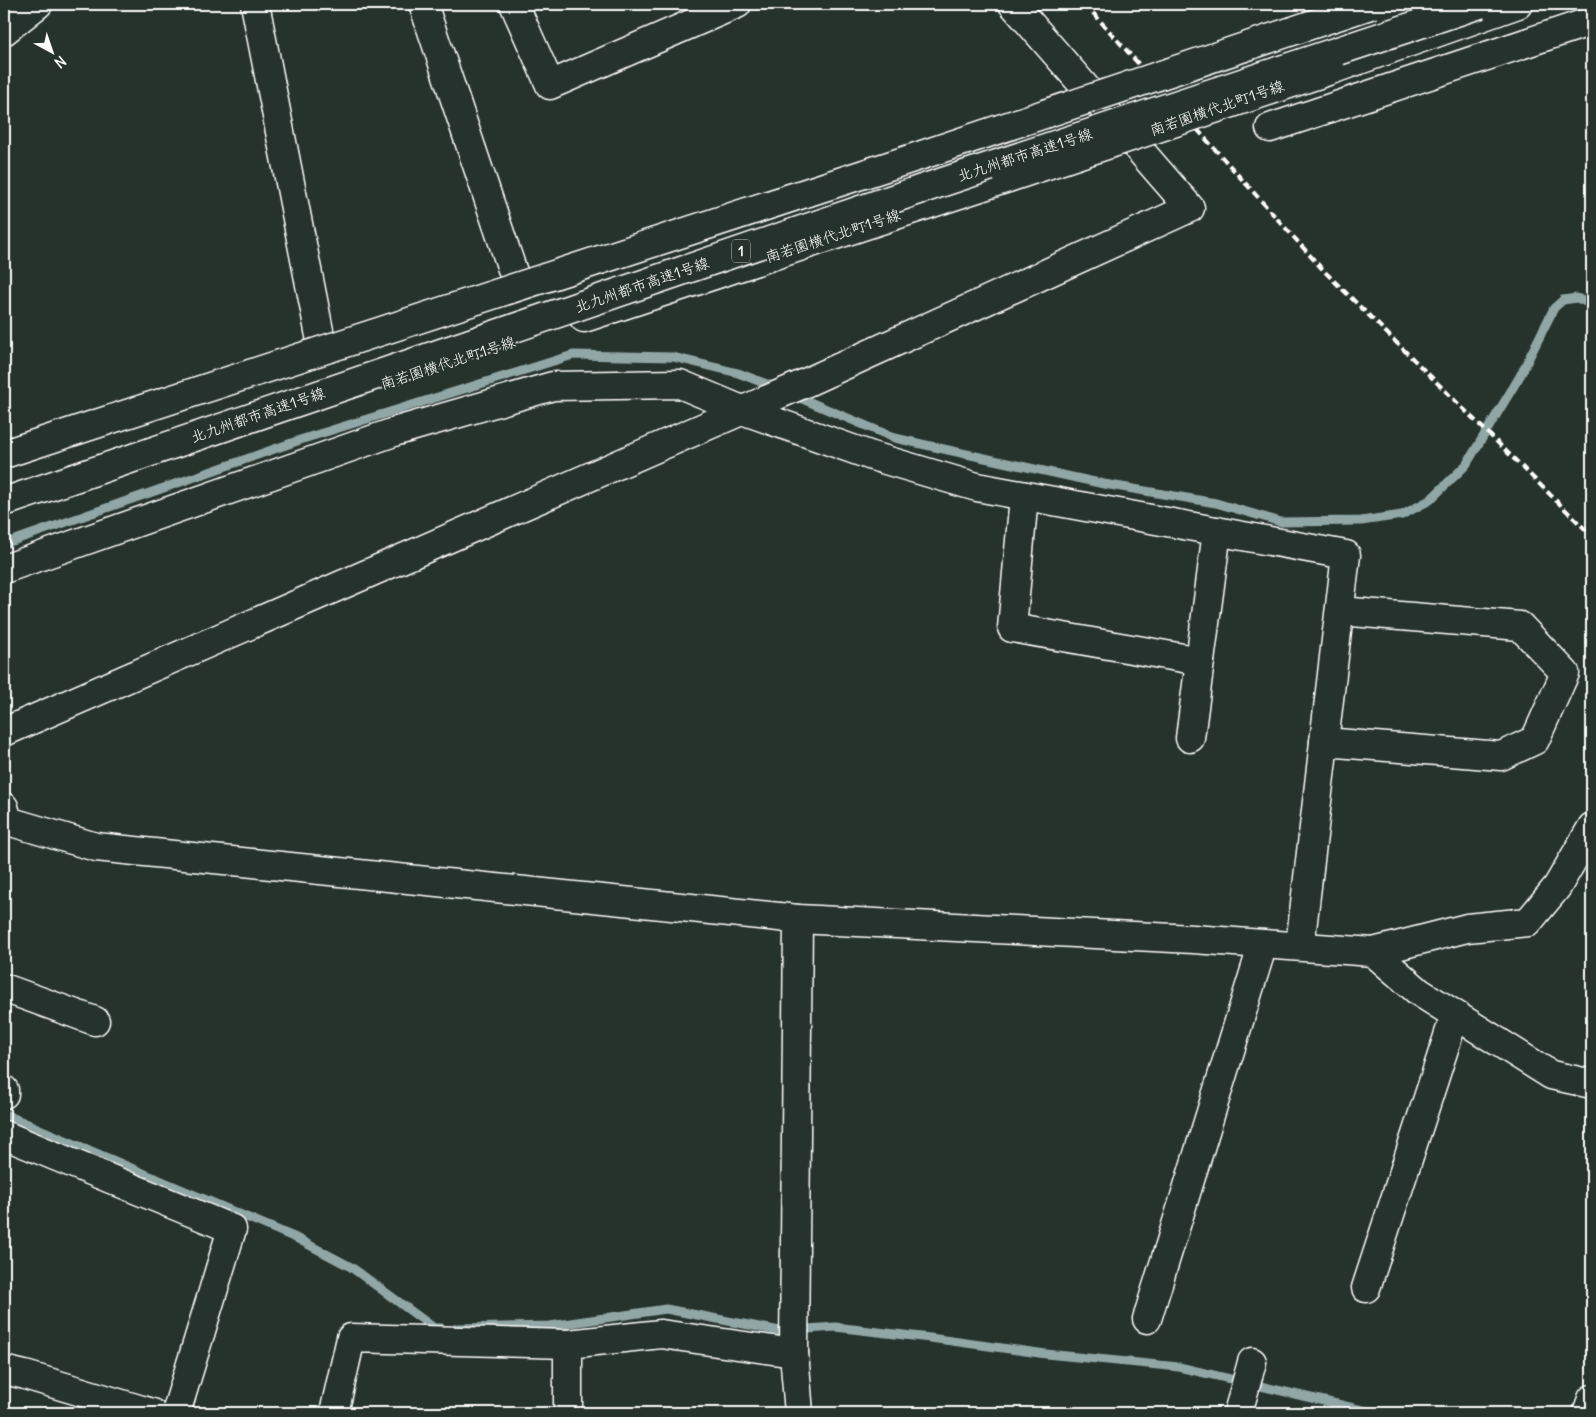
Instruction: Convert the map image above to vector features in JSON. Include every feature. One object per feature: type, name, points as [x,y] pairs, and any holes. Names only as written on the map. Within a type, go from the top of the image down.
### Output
[{"type":"main road","points":[[4,31],[38,4]]},
{"type":"main road","points":[[254,4],[322,346]]},
{"type":"main road","points":[[423,4],[516,281]]},
{"type":"main road","points":[[514,4],[550,85],[737,4]]},
{"type":"main road","points":[[4,732],[742,410],[1190,208],[1013,4]]},
{"type":"main road","points":[[4,443],[322,346],[940,139],[1334,4]]},
{"type":"main road","name":"1","points":[[4,454],[920,155],[1373,4]]},
{"type":"main road","name":"北九州都市高速1号線","points":[[4,502],[922,189],[1480,4]]},
{"type":"main road","name":"南若園横代北町1号線","points":[[4,510],[1008,178],[1331,70],[1518,4]]},
{"type":"main road","points":[[1270,128],[1592,21]]},
{"type":"main road","points":[[4,569],[397,431],[553,386],[680,384],[742,410],[872,456],[977,487],[1346,555],[1300,946]]},
{"type":"main road","points":[[1024,496],[1012,628],[1200,661]]},
{"type":"main road","points":[[1190,738],[1217,532]]},
{"type":"main road","points":[[1324,742],[1501,756],[1535,740],[1565,673],[1520,626],[1340,611]]},
{"type":"main road","points":[[4,807],[8,821],[96,847],[798,919],[1194,939],[1373,952],[1467,928],[1528,922],[1557,887],[1592,826]]},
{"type":"main road","points":[[798,919],[794,1353],[800,1413]]},
{"type":"main road","points":[[1146,1319],[1263,944]]},
{"type":"main road","points":[[1373,952],[1419,992],[1551,1074],[1592,1084]]},
{"type":"main road","points":[[4,988],[94,1022]]},
{"type":"main road","points":[[1366,1288],[1455,1015]]},
{"type":"main road","points":[[4,1135],[232,1229],[176,1413]]},
{"type":"main road","points":[[334,1413],[351,1338],[568,1344],[661,1334],[794,1353]]},
{"type":"main road","points":[[568,1344],[568,1413]]},
{"type":"main road","points":[[1238,1413],[1252,1362]]},
{"type":"main road","points":[[4,1370],[152,1413]]},
{"type":"main road","points":[[1587,1413],[1592,1399]]},
{"type":"waterway","points":[[793,395],[895,438],[948,450],[1104,484],[1216,503],[1281,522],[1361,521],[1402,515],[1430,500],[1466,465],[1520,376],[1554,308],[1563,300],[1577,298],[1592,305]]},
{"type":"waterway","points":[[4,544],[303,439],[573,355],[673,357],[738,373],[777,388]]},
{"type":"waterway","points":[[4,1114],[296,1238],[351,1267],[434,1328],[441,1328]]},
{"type":"waterway","points":[[457,1328],[550,1326],[666,1309],[780,1331],[835,1327],[1046,1354],[1179,1367],[1375,1413]]},
{"type":"railway","points":[[1085,4],[1324,271],[1592,536]]}]
